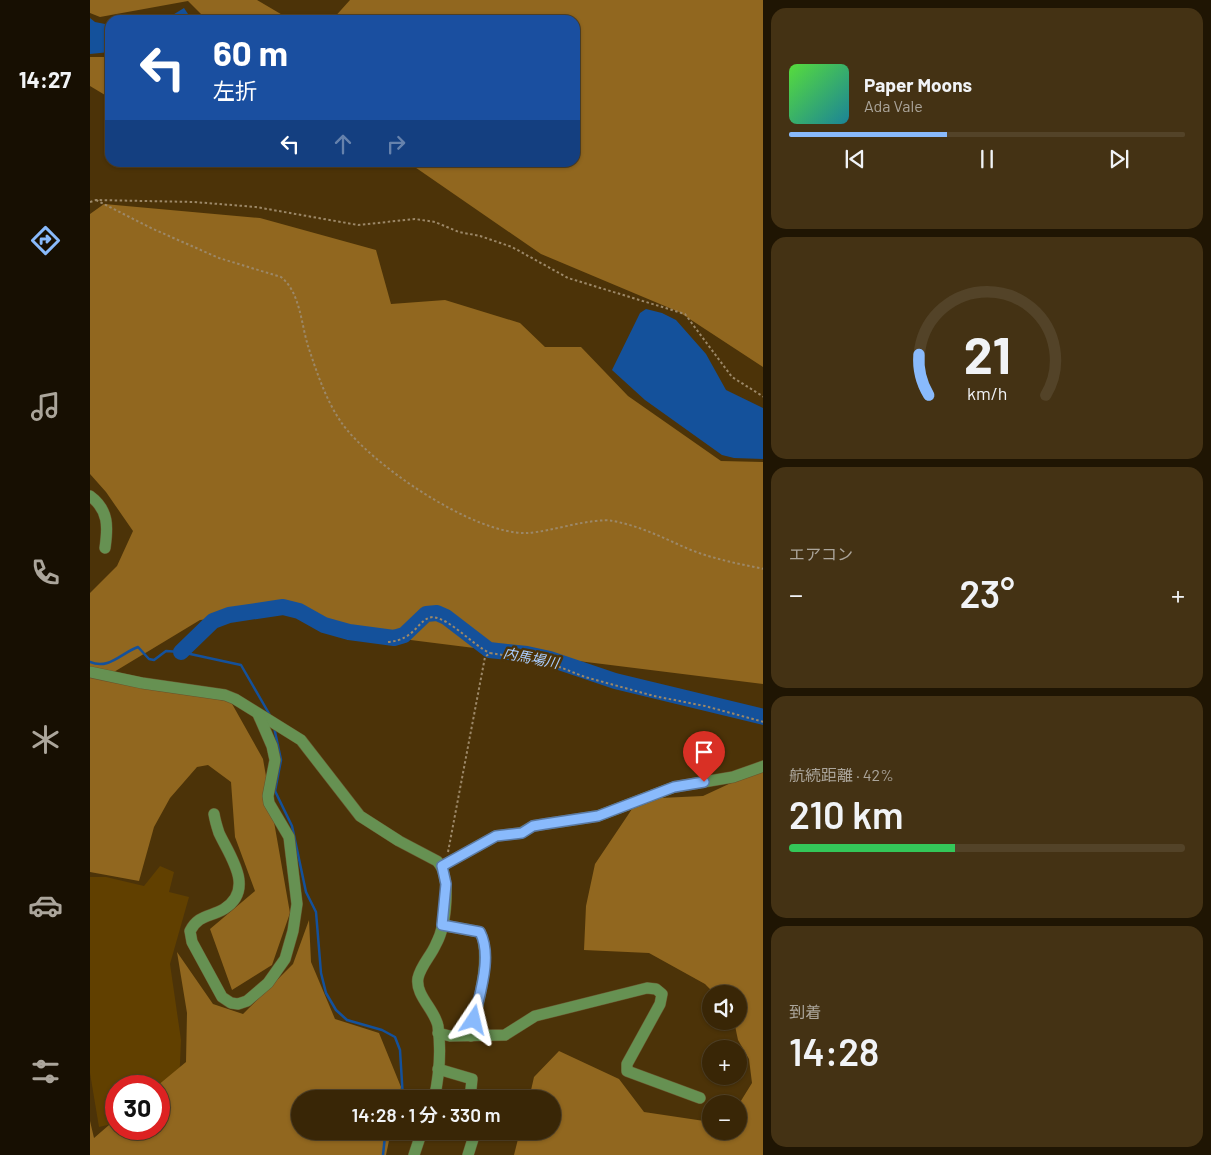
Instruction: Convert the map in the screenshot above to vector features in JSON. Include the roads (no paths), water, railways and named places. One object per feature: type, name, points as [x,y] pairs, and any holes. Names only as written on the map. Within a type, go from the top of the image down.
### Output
[{"type":"street","points":[[90,496],[97,501],[106,515],[108,525],[105,548]]},
{"type":"street","points":[[90,672],[142,683],[224,695],[301,740],[360,816],[444,865]]},
{"type":"street","points":[[214,814],[219,832],[238,871],[238,890],[230,904],[223,910],[200,918],[190,932],[192,942],[222,997],[238,1004],[247,1001],[277,972],[285,959],[293,931],[297,904],[289,837],[269,803],[268,796],[275,760],[262,716]]},
{"type":"street","points":[[444,865],[496,836],[522,833],[533,826],[598,816],[674,787],[733,777],[763,766]]},
{"type":"street","points":[[435,1090],[438,1069],[438,1033],[434,1015],[420,991],[417,980],[420,970],[437,944],[442,925],[446,884],[444,865]]},
{"type":"street","points":[[442,925],[480,932],[484,940],[485,955],[471,1036]]},
{"type":"street","points":[[438,1033],[450,1036],[505,1035],[535,1016],[647,988],[656,989],[662,994],[660,1004],[627,1064],[627,1071],[700,1098]]},
{"type":"street","points":[[438,1069],[472,1079],[471,1090]]},
{"type":"street","points":[[414,1155],[419,1140]]},
{"type":"street","points":[[468,1155],[473,1140]]},
{"type":"water","points":[[184,8],[189,15],[173,15]]},
{"type":"water","points":[[90,18],[95,22],[105,24],[105,52],[90,54]]},
{"type":"water","points":[[646,309],[662,313],[676,320],[706,354],[726,390],[763,408],[763,459],[734,458],[722,455],[645,400],[612,370],[640,313]]},
{"type":"waterway","name":"内馬場川","points":[[181,652],[213,621],[229,615],[283,607],[299,611],[324,625],[349,632],[394,638],[404,635],[426,614],[437,613],[446,617],[489,650],[527,654],[550,659],[615,681],[763,717]]},
{"type":"waterway","points":[[90,662],[103,664],[115,660],[138,647],[149,659],[154,660],[166,651],[181,652],[241,665],[271,717]]},
{"type":"waterway","points":[[274,727],[281,760],[275,791],[292,826],[306,892],[316,912],[321,973],[326,993],[336,1010],[347,1020],[382,1030],[395,1037],[400,1050],[402,1090]]},
{"type":"waterway","points":[[383,1155],[385,1140]]}]
